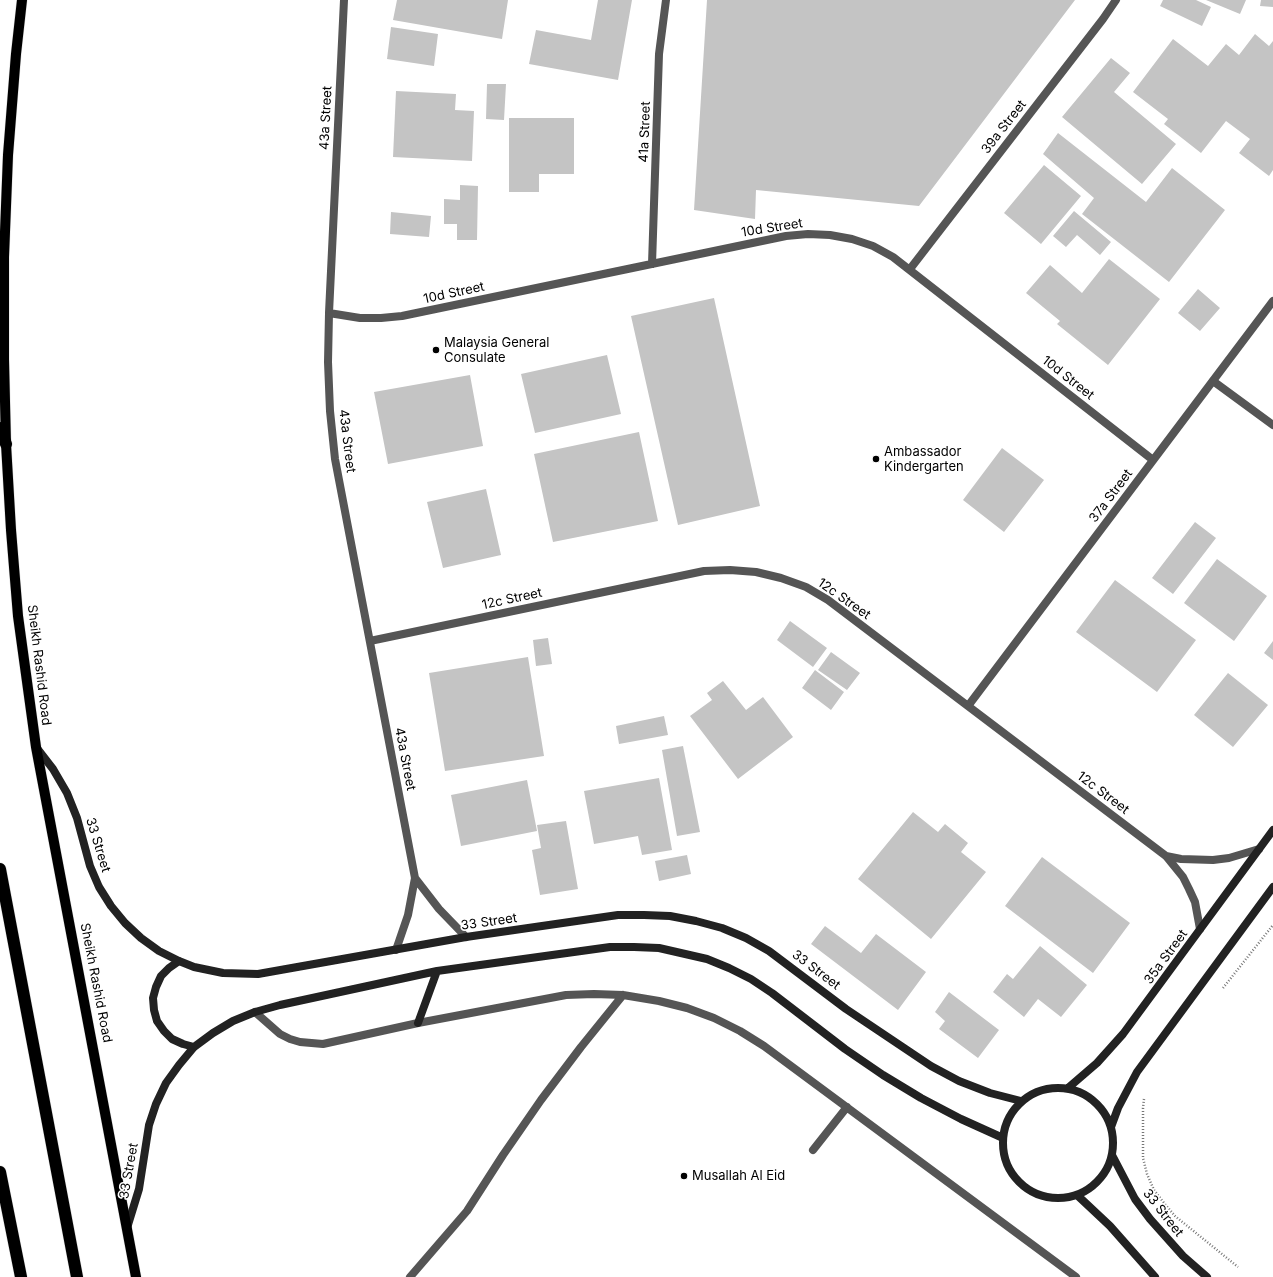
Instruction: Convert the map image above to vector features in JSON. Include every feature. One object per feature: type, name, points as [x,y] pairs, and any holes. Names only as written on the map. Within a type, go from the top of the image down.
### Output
[{"type":"highway","points":[[0,428],[6,444]]},
{"type":"highway","points":[[0,869],[77,1277]]},
{"type":"highway","points":[[0,1172],[20,1277]]},
{"type":"main road","name":"Sheikh Rashid Road","points":[[22,0],[8,155],[4,257],[6,444],[18,616],[36,747],[136,1277]]},
{"type":"street","name":"43a Street","points":[[344,0],[329,313],[329,390],[336,459],[415,878],[408,915],[396,950]]},
{"type":"street","name":"41a Street","points":[[652,264],[660,54],[666,0]]},
{"type":"street","name":"39a Street","points":[[910,269],[1116,0]]},
{"type":"street","name":"10d Street","points":[[329,313],[360,318],[402,316],[786,236],[808,234],[830,235],[852,239],[873,246],[893,257],[1153,460]]},
{"type":"street","name":"37a Street","points":[[968,706],[1273,301]]},
{"type":"street","points":[[1213,381],[1273,425]]},
{"type":"street","name":"12c Street","points":[[370,641],[704,571],[730,570],[756,572],[787,580],[806,587],[828,600],[1166,856],[1183,877],[1189,889],[1195,902],[1200,929]]},
{"type":"street","name":"33 Street","points":[[36,747],[53,769],[67,793],[77,818],[90,866],[99,887],[111,906],[125,923],[141,938],[159,951],[194,967],[223,973],[258,974],[466,937],[618,916],[670,916],[722,928],[746,938],[769,951],[846,1008],[930,1066],[990,1093],[1021,1101]]},
{"type":"street","name":"35a Street","points":[[1068,1088],[1096,1063],[1123,1034],[1273,830]]},
{"type":"street","name":"12c Street","points":[[1166,856],[1181,859],[1213,860],[1229,858],[1259,849]]},
{"type":"street","name":"43a Street","points":[[415,878],[439,909],[466,937]]},
{"type":"street","points":[[1111,1127],[1118,1108],[1137,1072],[1273,887]]},
{"type":"street","name":"33 Street","points":[[127,1228],[140,1188],[149,1126],[156,1104],[166,1084],[194,1047],[233,1021],[255,1012],[280,1005],[437,971],[610,947],[659,948],[707,959],[729,968],[751,979],[772,993],[883,1076],[960,1119],[1003,1138]]},
{"type":"street","points":[[179,961],[161,976],[153,998],[154,1010],[157,1021],[164,1031],[178,1042],[194,1047]]},
{"type":"street","points":[[418,1023],[437,971]]},
{"type":"street","points":[[255,1012],[280,1034],[300,1042],[312,1044],[334,1042],[418,1023],[566,995],[623,995],[659,1001],[687,1008],[714,1018],[740,1031],[770,1050],[1066,1274],[1076,1277]]},
{"type":"street","points":[[410,1277],[467,1211],[541,1100],[623,995]]},
{"type":"street","points":[[1068,1088],[1079,1092],[1090,1098],[1099,1106],[1111,1127],[1113,1141],[1112,1155],[1108,1168],[1099,1180],[1089,1189],[1077,1195],[1063,1198],[1049,1198],[1036,1194],[1024,1187],[1014,1177],[1007,1165],[1003,1152],[1003,1138],[1006,1124],[1012,1112],[1021,1101],[1031,1094],[1042,1090],[1068,1088]]},
{"type":"street","points":[[813,1150],[847,1107]]},
{"type":"street","name":"33 Street","points":[[1112,1155],[1135,1199],[1150,1219],[1183,1256],[1207,1277]]},
{"type":"street","points":[[1077,1195],[1110,1226],[1155,1277]]},
{"type":"path","points":[[1219,993],[1273,925]]},
{"type":"path","points":[[1145,1096],[1143,1108],[1143,1158],[1147,1174],[1154,1190],[1175,1216],[1238,1267]]},
{"type":"building","points":[[397,0],[508,0],[502,39],[393,20]]},
{"type":"building","points":[[598,0],[632,0],[618,80],[529,64],[536,30],[591,40]]},
{"type":"building","points":[[707,0],[1075,0],[919,206],[756,190],[755,219],[694,210]]},
{"type":"building","points":[[1163,0],[1196,0],[1211,7],[1202,26],[1160,6]]},
{"type":"building","points":[[1206,0],[1246,0],[1240,14]]},
{"type":"building","points":[[1261,0],[1273,0],[1273,7],[1260,6]]},
{"type":"building","points":[[391,27],[438,34],[434,66],[387,59]]},
{"type":"building","points":[[1255,34],[1269,46],[1273,41],[1273,170],[1269,176],[1239,153],[1250,139],[1226,121],[1201,153],[1164,124],[1168,119],[1133,92],[1173,39],[1208,66],[1226,44],[1239,55]]},
{"type":"building","points":[[1111,58],[1130,73],[1114,92],[1176,144],[1142,184],[1062,117]]},
{"type":"building","points":[[487,84],[506,84],[504,120],[486,119]]},
{"type":"building","points":[[396,91],[456,94],[455,110],[474,111],[472,161],[393,157]]},
{"type":"building","points":[[509,118],[574,118],[574,174],[539,174],[539,192],[509,192]]},
{"type":"building","points":[[1058,133],[1146,202],[1172,168],[1225,210],[1169,282],[1082,214],[1094,198],[1043,154]]},
{"type":"building","points":[[1044,165],[1081,196],[1041,244],[1004,213]]},
{"type":"building","points":[[460,185],[478,186],[477,240],[457,240],[457,224],[444,224],[444,199],[460,200]]},
{"type":"building","points":[[1074,211],[1111,242],[1100,255],[1077,235],[1066,247],[1053,236]]},
{"type":"building","points":[[391,212],[431,216],[429,237],[390,234]]},
{"type":"building","points":[[1109,259],[1160,299],[1108,365],[1057,324],[1060,321],[1026,293],[1050,265],[1082,293]]},
{"type":"building","points":[[1198,289],[1220,308],[1200,331],[1178,313]]},
{"type":"building","points":[[714,298],[760,506],[678,525],[631,316]]},
{"type":"building","points":[[607,355],[621,414],[535,433],[521,374]]},
{"type":"building","points":[[470,375],[483,446],[388,464],[374,392]]},
{"type":"building","points":[[639,432],[658,521],[553,542],[534,454]]},
{"type":"building","points":[[1002,448],[1044,480],[1004,532],[963,500]]},
{"type":"building","points":[[486,489],[501,555],[443,568],[427,502]]},
{"type":"building","points":[[1195,522],[1216,538],[1173,594],[1152,578]]},
{"type":"building","points":[[1217,559],[1267,596],[1234,641],[1184,603]]},
{"type":"building","points":[[1115,580],[1196,640],[1157,692],[1076,632]]},
{"type":"building","points":[[790,621],[827,648],[813,667],[777,640]]},
{"type":"building","points":[[548,638],[552,664],[536,666],[533,640]]},
{"type":"building","points":[[1273,641],[1273,660],[1264,653]]},
{"type":"building","points":[[831,652],[860,673],[847,690],[818,670]]},
{"type":"building","points":[[528,657],[544,756],[445,771],[429,673]]},
{"type":"building","points":[[815,670],[844,692],[831,710],[802,688]]},
{"type":"building","points":[[1228,673],[1268,705],[1233,747],[1194,715]]},
{"type":"building","points":[[723,681],[746,710],[763,697],[793,737],[738,779],[690,716],[712,700],[707,693]]},
{"type":"building","points":[[664,716],[668,735],[619,744],[616,726]]},
{"type":"building","points":[[683,746],[700,832],[677,836],[662,750]]},
{"type":"building","points":[[659,778],[672,850],[642,855],[638,836],[594,844],[584,791]]},
{"type":"building","points":[[527,780],[537,831],[461,846],[451,795]]},
{"type":"building","points":[[913,812],[938,832],[945,824],[968,843],[961,852],[986,872],[931,939],[858,879]]},
{"type":"building","points":[[566,821],[578,889],[540,895],[532,850],[541,848],[537,825]]},
{"type":"building","points":[[687,855],[691,874],[659,881],[655,861]]},
{"type":"building","points":[[1042,857],[1130,923],[1093,973],[1005,906]]},
{"type":"building","points":[[825,926],[861,953],[876,934],[926,972],[898,1010],[811,944]]},
{"type":"building","points":[[1040,946],[1087,985],[1061,1017],[1038,999],[1024,1017],[993,992],[1007,974],[1013,979]]},
{"type":"building","points":[[949,992],[999,1030],[978,1058],[939,1029],[945,1021],[935,1012]]},
{"type":"place","name":"Malaysia General Consulate","points":[[436,350]]},
{"type":"place","name":"Ambassador Kindergarten","points":[[876,459]]},
{"type":"place","name":"Musallah Al Eid","points":[[684,1176]]}]
